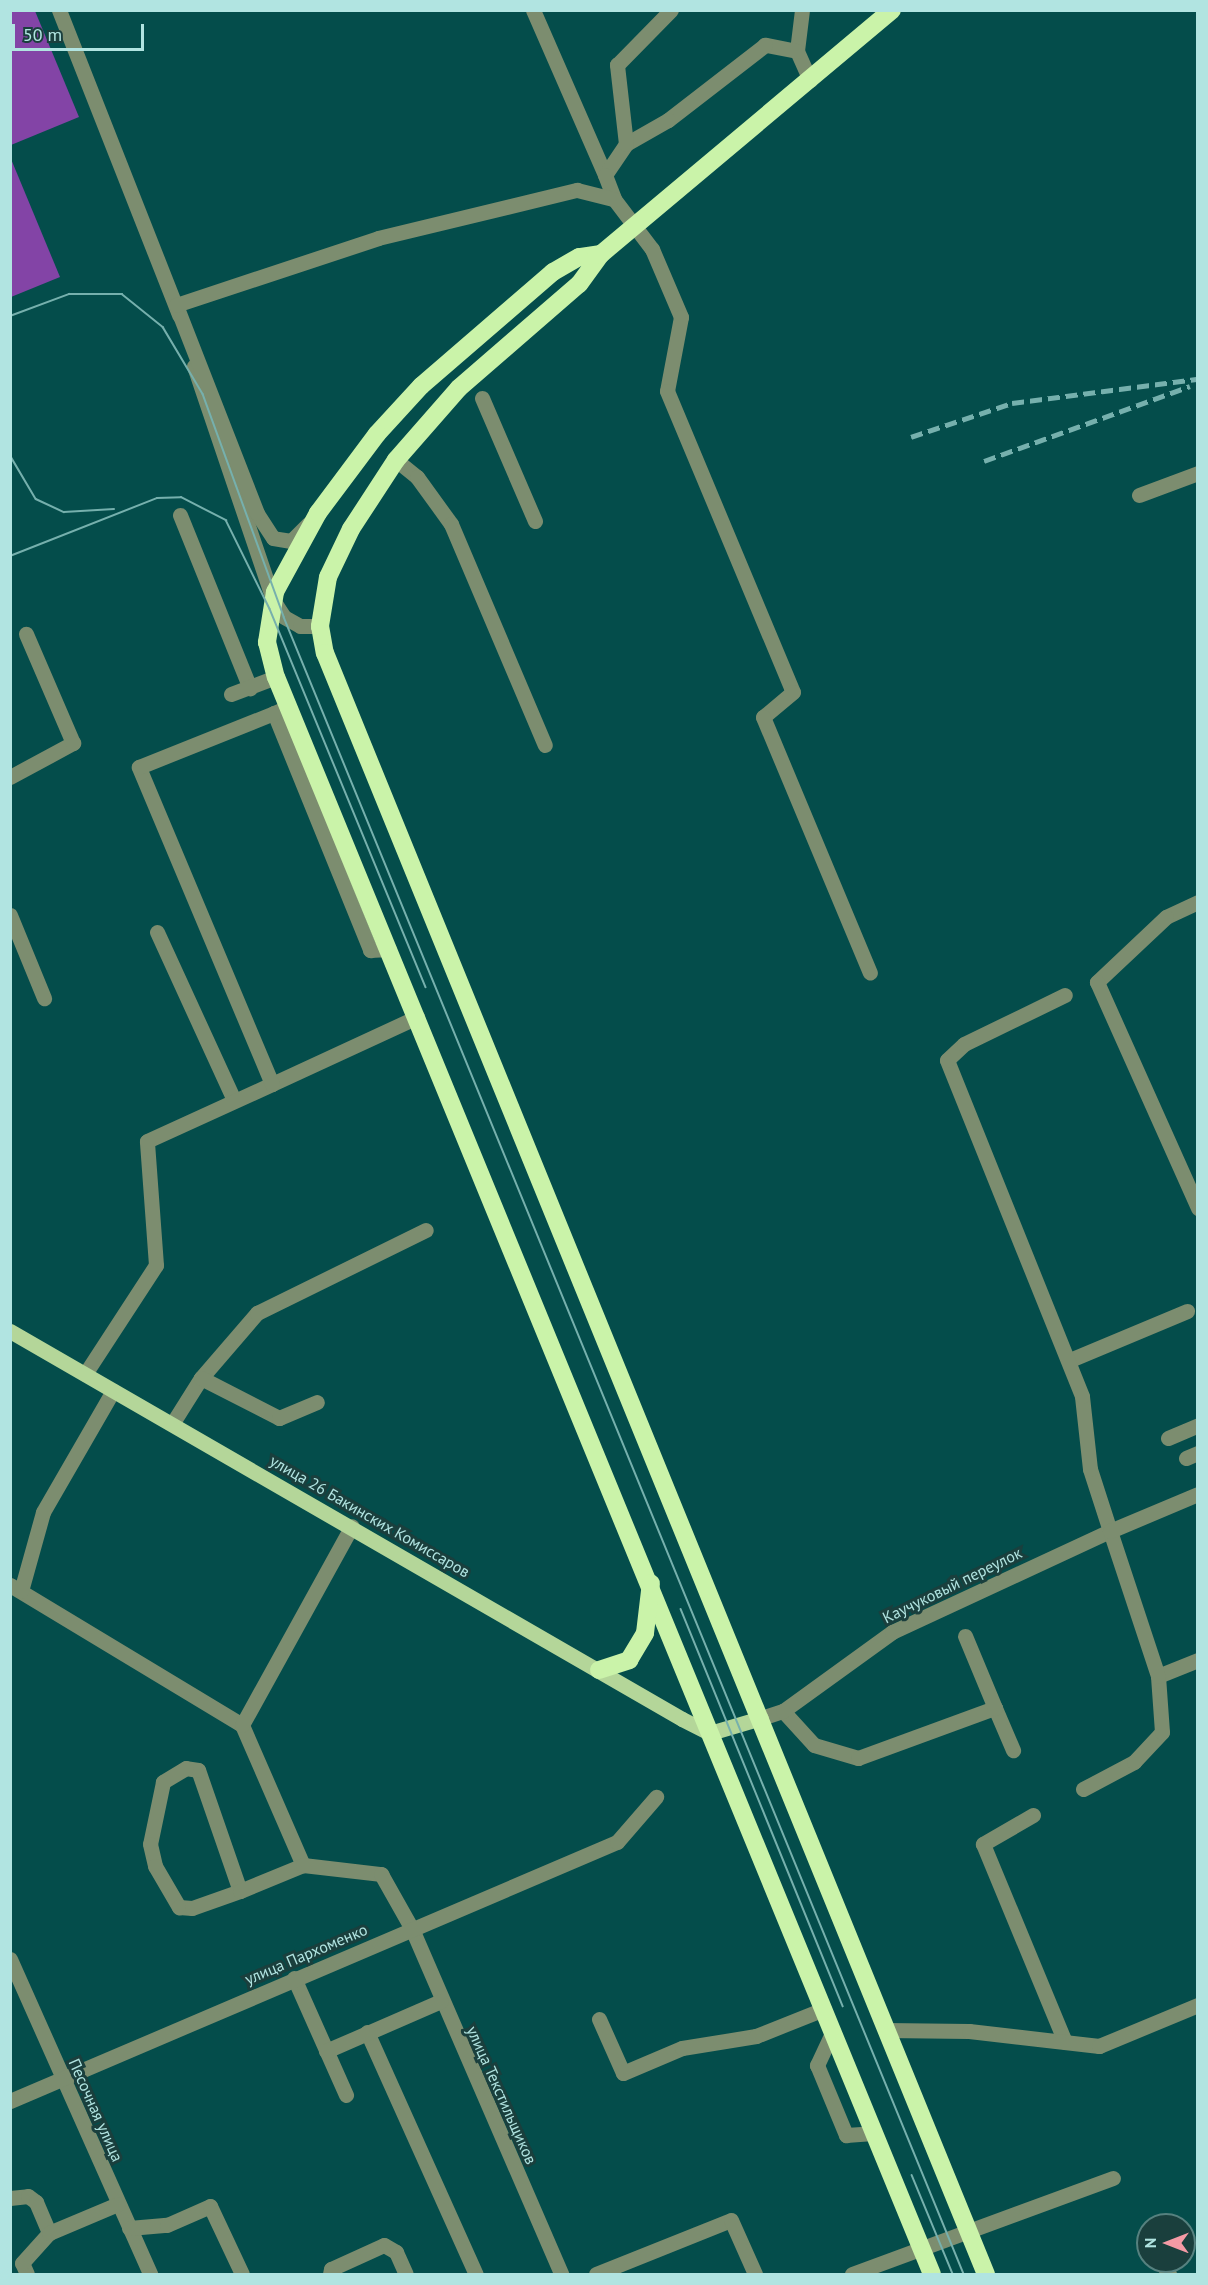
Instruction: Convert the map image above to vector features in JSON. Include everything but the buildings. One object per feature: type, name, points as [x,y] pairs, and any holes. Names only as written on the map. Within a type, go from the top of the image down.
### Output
[{"type":"highway","points":[[892,10],[601,254],[579,284],[459,388],[396,460],[351,529],[328,577],[321,626],[325,653],[986,2274]]},
{"type":"highway","points":[[601,254],[579,257],[553,272],[421,386],[318,513],[273,600],[267,642],[281,710],[389,949],[651,1581],[932,2274]]},
{"type":"highway","points":[[598,1670],[629,1660],[639,1642],[651,1581]]},
{"type":"main road","name":"улица 26 Бакинских Комиссаров","points":[[10,1331],[711,1733]]},
{"type":"main road","points":[[711,1733],[761,1718]]},
{"type":"street","points":[[59,10],[257,513],[273,538],[291,541],[318,513]]},
{"type":"street","points":[[533,10],[614,199],[638,224],[681,317],[667,391],[793,692],[763,717],[870,974]]},
{"type":"street","points":[[626,144],[617,65],[671,10]]},
{"type":"street","points":[[802,10],[797,51],[810,80]]},
{"type":"street","points":[[605,175],[626,144],[668,120],[765,45],[797,51]]},
{"type":"street","points":[[176,306],[378,238],[577,190],[614,199]]},
{"type":"street","points":[[176,306],[273,600],[284,617],[300,626],[321,626]]},
{"type":"street","points":[[482,398],[535,521]]},
{"type":"street","points":[[396,460],[417,477],[451,524],[545,745]]},
{"type":"street","points":[[1139,495],[1197,473]]},
{"type":"street","points":[[180,515],[250,688]]},
{"type":"street","points":[[10,777],[73,743],[26,634]]},
{"type":"street","points":[[231,694],[276,677]]},
{"type":"street","points":[[272,1083],[139,767],[281,710]]},
{"type":"street","points":[[1197,902],[1166,917],[1097,982],[1197,1208]]},
{"type":"street","points":[[10,915],[44,998]]},
{"type":"street","points":[[157,932],[234,1100]]},
{"type":"street","points":[[1065,995],[964,1044],[947,1060],[1070,1360],[1082,1396],[1090,1469],[1158,1676],[1162,1732],[1134,1762],[1083,1789]]},
{"type":"street","points":[[85,1374],[156,1265],[147,1141],[417,1017]]},
{"type":"street","points":[[172,1424],[201,1378],[257,1313],[426,1230]]},
{"type":"street","points":[[1070,1360],[1187,1311]]},
{"type":"street","points":[[201,1378],[279,1418],[317,1401]]},
{"type":"street","points":[[113,1391],[43,1512],[16,1588],[242,1725],[303,1866],[240,1891],[192,1908],[179,1906],[155,1866],[150,1844],[163,1782],[186,1768],[198,1770],[240,1891]]},
{"type":"street","points":[[1168,1438],[1197,1425]]},
{"type":"street","name":"Каучуковый переулок","points":[[761,1718],[783,1711],[892,1632],[1110,1531],[1197,1494]]},
{"type":"street","points":[[242,1725],[352,1526]]},
{"type":"street","points":[[965,1636],[1013,1750]]},
{"type":"street","points":[[1158,1676],[1197,1660]]},
{"type":"street","points":[[783,1711],[814,1745],[858,1758],[995,1708]]},
{"type":"street","name":"улица Пархоменко","points":[[10,2101],[616,1842],[656,1797]]},
{"type":"street","points":[[1033,1815],[983,1844],[1065,2042]]},
{"type":"street","name":"улица Текстильщиков","points":[[303,1866],[381,1874],[412,1929],[441,2001],[561,2274]]},
{"type":"street","name":"Песочная улица","points":[[10,1959],[150,2274]]},
{"type":"street","points":[[294,1978],[346,2095]]},
{"type":"street","points":[[326,2051],[441,2001]]},
{"type":"street","points":[[885,2030],[969,2031],[1099,2046],[1197,2005]]},
{"type":"street","points":[[599,2019],[623,2073],[682,2048],[756,2036],[824,2009]]},
{"type":"street","points":[[833,2031],[817,2065],[846,2134],[873,2133]]},
{"type":"street","points":[[367,2032],[476,2274]]},
{"type":"street","points":[[852,2274],[967,2229],[1113,2178]]},
{"type":"street","points":[[10,2198],[28,2196],[36,2202],[49,2233]]},
{"type":"street","points":[[27,2274],[22,2263],[49,2233],[118,2204]]},
{"type":"street","points":[[129,2228],[167,2225],[210,2205],[242,2274]]},
{"type":"street","points":[[597,2274],[731,2220],[754,2274]]},
{"type":"street","points":[[330,2274],[331,2269],[384,2245],[396,2252],[406,2274]]},
{"type":"shaded area","points":[[11,10],[35,11],[79,117],[11,145]]},
{"type":"shaded area","points":[[11,159],[60,277],[10,297]]},
{"type":"tram line","points":[[10,316],[69,294],[122,294],[163,327],[203,394],[284,617],[964,2274]]},
{"type":"tram line","points":[[10,455],[36,499],[64,512],[114,509]]},
{"type":"tram line","points":[[10,556],[157,498],[181,497],[226,520],[270,609],[426,987]]},
{"type":"tram line","points":[[681,1609],[843,2006]]},
{"type":"tram line","points":[[912,2175],[953,2274]]},
{"type":"railway","points":[[911,437],[1012,403],[1198,379]]},
{"type":"railway","points":[[984,461],[1190,386]]}]
